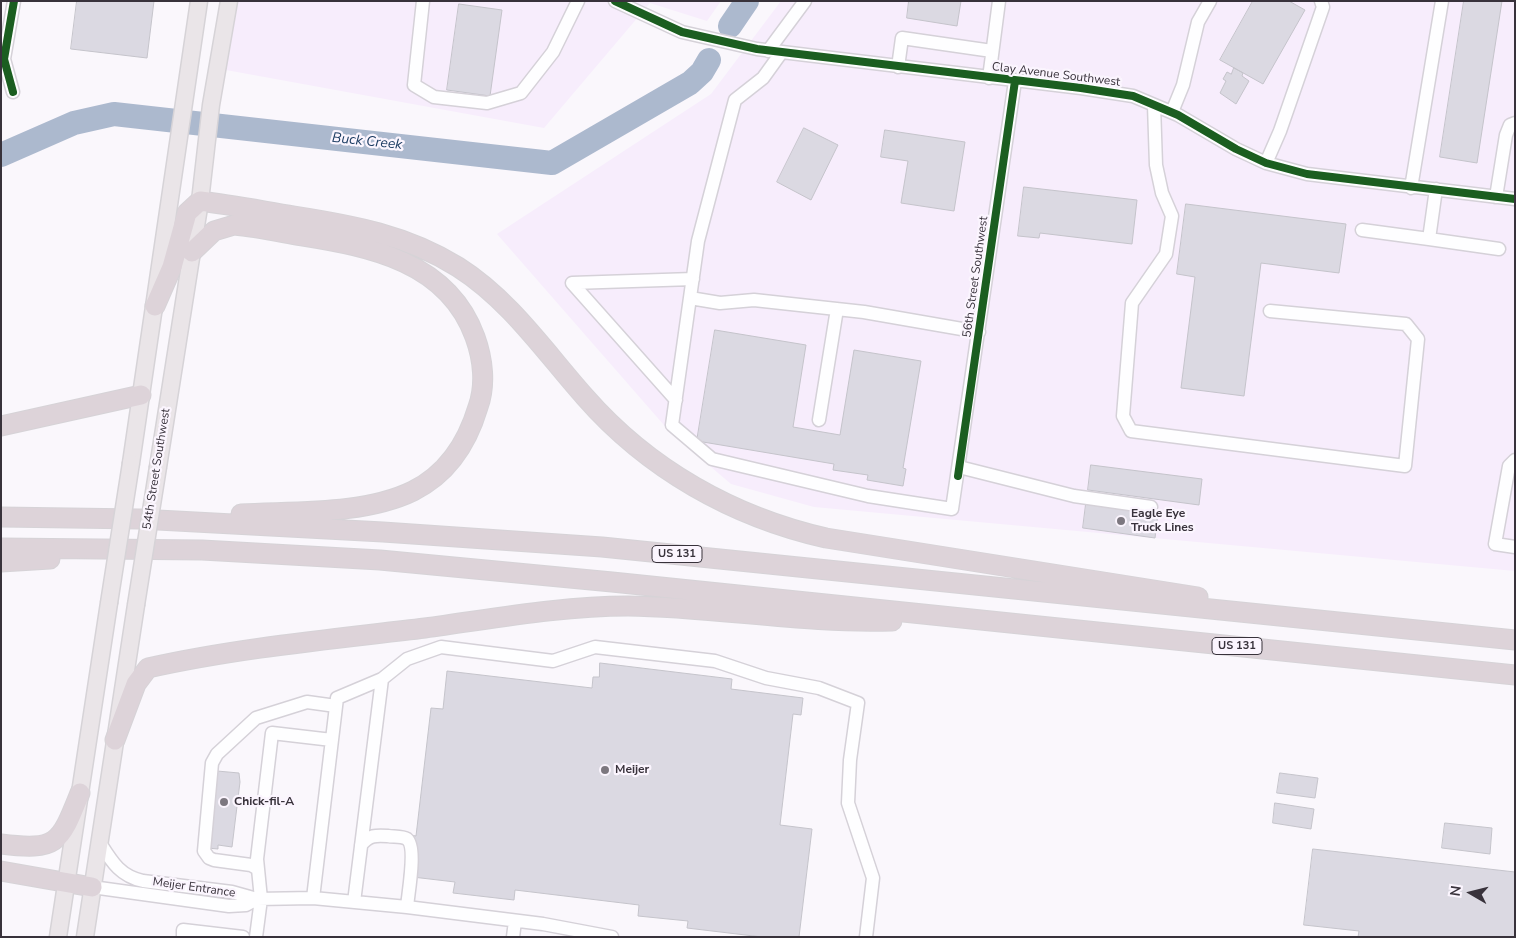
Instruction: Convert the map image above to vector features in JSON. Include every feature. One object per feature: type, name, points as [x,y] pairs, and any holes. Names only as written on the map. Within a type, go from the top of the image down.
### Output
[{"type":"highway","points":[[155,306],[172,267],[187,213],[200,201],[365,228],[414,244],[445,259],[475,279],[507,308],[586,398],[630,442],[667,470],[691,485],[732,507],[770,523],[806,534],[850,543],[1133,586],[1350,623]]},
{"type":"highway","points":[[139,519],[344,508],[394,498],[423,485],[436,476],[456,456],[470,433],[480,402],[482,370],[479,348],[460,305],[440,285],[396,258],[366,248],[234,225],[214,231],[192,252]]},
{"type":"highway","points":[[1,426],[142,395]]},
{"type":"highway","name":"US 131","points":[[1,517],[139,519],[384,532],[602,547],[1515,640]]},
{"type":"highway","name":"US 131","points":[[1,548],[202,550],[487,569],[1513,674]]},
{"type":"highway","points":[[1,562],[202,550]]},
{"type":"highway","points":[[115,740],[136,684],[148,668],[298,644],[525,614],[603,607],[680,608],[851,621],[963,618]]},
{"type":"highway","points":[[1,844],[30,846],[53,842],[67,826],[80,793]]},
{"type":"highway","points":[[1,871],[92,887]]},
{"type":"main road","points":[[58,937],[142,395],[177,142],[199,1]]},
{"type":"main road","name":"54th Street Southwest","points":[[85,937],[200,201],[211,105],[228,1]]},
{"type":"street","points":[[13,92],[4,59],[14,1]]},
{"type":"street","points":[[423,1],[414,85],[434,97],[487,103],[521,93],[553,52],[578,1]]},
{"type":"street","name":"Clay Avenue Southwest","points":[[615,1],[682,32],[768,51],[1124,94],[1172,112],[1236,149],[1266,163],[1307,174],[1515,200]]},
{"type":"street","points":[[768,51],[805,1]]},
{"type":"street","points":[[989,78],[999,1]]},
{"type":"street","points":[[1172,112],[1183,85],[1198,22],[1210,1]]},
{"type":"street","points":[[1266,163],[1311,43],[1323,7],[1320,1]]},
{"type":"street","points":[[1412,188],[1442,1]]},
{"type":"street","points":[[898,67],[902,38],[992,50]]},
{"type":"street","points":[[676,400],[698,241],[735,100],[763,78],[781,52]]},
{"type":"street","name":"56th Street Southwest","points":[[676,400],[672,425],[712,459],[868,496],[952,509],[1016,81]]},
{"type":"street","points":[[1154,105],[1156,165],[1162,193],[1172,216],[1166,254],[1132,303],[1123,416],[1131,431],[1405,466],[1418,339],[1406,324],[1270,311]]},
{"type":"street","points":[[1496,197],[1506,135],[1510,125],[1515,123]]},
{"type":"street","points":[[1429,239],[1436,189]]},
{"type":"street","points":[[1362,230],[1499,249]]},
{"type":"street","points":[[676,400],[572,282],[693,279]]},
{"type":"street","points":[[690,298],[720,303],[754,300],[837,309],[979,332]]},
{"type":"street","points":[[819,420],[837,309]]},
{"type":"street","points":[[1515,460],[1508,466],[1495,544],[1515,547]]},
{"type":"street","points":[[959,471],[977,470],[1074,496],[1151,506]]},
{"type":"street","points":[[313,898],[337,698],[382,679],[407,659],[441,647],[554,661],[595,647],[715,661],[766,678],[819,688],[858,703],[850,760],[848,803],[873,878],[866,937]]},
{"type":"street","points":[[354,902],[382,679]]},
{"type":"street","points":[[258,868],[251,864],[214,860],[208,858],[204,851],[212,763],[227,745],[256,718],[308,702],[336,706]]},
{"type":"street","points":[[256,937],[258,899],[257,859],[272,733],[332,740]]},
{"type":"street","points":[[361,845],[367,838],[374,835],[402,837],[409,841],[413,852],[407,907]]},
{"type":"street","name":"Meijer Entrance","points":[[100,844],[115,867],[132,878],[232,892],[258,899]]},
{"type":"street","name":"Meijer Entrance","points":[[92,887],[229,906],[246,904],[258,899]]},
{"type":"street","points":[[258,899],[313,898],[407,907],[582,930],[612,937]]},
{"type":"street","points":[[513,937],[515,921]]},
{"type":"street","points":[[182,937],[183,930],[243,937]]},
{"type":"shaded area","points":[[237,1],[721,1],[707,21],[650,3],[544,128],[226,70]]},
{"type":"shaded area","points":[[781,1],[1515,1],[1515,571],[814,507],[731,484],[670,432],[497,234],[711,94]]},
{"type":"building","points":[[77,1],[154,1],[147,58],[71,49]]},
{"type":"building","points":[[909,1],[961,1],[957,26],[907,18]]},
{"type":"building","points":[[1253,1],[1289,1],[1305,10],[1263,84],[1220,60]]},
{"type":"building","points":[[1464,1],[1502,1],[1477,163],[1440,157]]},
{"type":"building","points":[[459,4],[502,10],[490,96],[447,90]]},
{"type":"building","points":[[1234,68],[1243,73],[1242,76],[1249,81],[1236,104],[1220,93],[1226,81],[1223,79],[1227,72],[1231,74]]},
{"type":"building","points":[[804,128],[838,145],[811,200],[777,182]]},
{"type":"building","points":[[885,130],[965,142],[954,211],[901,203],[908,161],[881,157]]},
{"type":"building","points":[[1024,187],[1137,200],[1132,244],[1040,233],[1039,238],[1018,236]]},
{"type":"building","points":[[1186,204],[1346,224],[1339,273],[1261,263],[1244,396],[1181,388],[1195,277],[1177,274]]},
{"type":"building","points":[[715,330],[806,345],[793,427],[840,435],[854,350],[921,361],[903,468],[906,469],[903,486],[867,480],[868,475],[833,470],[834,464],[697,441]]},
{"type":"building","points":[[1091,465],[1202,479],[1199,505],[1088,490]]},
{"type":"building","name":"Eagle Eye Truck Lines","points":[[1086,504],[1158,514],[1155,538],[1083,528]]},
{"type":"building","name":"Meijer","points":[[600,663],[732,679],[731,689],[803,698],[801,715],[793,714],[780,825],[812,829],[799,937],[762,937],[687,928],[688,921],[638,916],[639,905],[515,890],[514,900],[453,893],[455,882],[404,876],[409,835],[416,836],[431,708],[443,709],[447,671],[592,688],[593,677],[599,677]]},
{"type":"building","name":"Chick-fil-A","points":[[217,771],[239,773],[240,782],[232,847],[218,845],[218,849],[207,848]]},
{"type":"building","points":[[1280,773],[1318,778],[1315,798],[1277,793]]},
{"type":"building","points":[[1275,803],[1314,809],[1311,829],[1273,823]]},
{"type":"building","points":[[1445,823],[1492,828],[1490,854],[1442,848]]},
{"type":"building","points":[[1313,849],[1515,872],[1515,937],[1358,937],[1359,931],[1304,925]]},
{"type":"waterway","name":"Buck Creek","points":[[730,26],[747,1]]},
{"type":"waterway","name":"Buck Creek","points":[[1,155],[74,123],[114,114],[552,163],[690,83],[702,72],[709,60]]},
{"type":"cycle path","points":[[13,92],[4,59],[14,1]]},
{"type":"cycle path","points":[[615,1],[682,32],[757,49],[1133,96],[1178,115],[1236,149],[1266,163],[1307,174],[1515,199]]},
{"type":"cycle path","points":[[958,476],[1015,81]]},
{"type":"place","name":"Eagle Eye Truck Lines","points":[[1121,521]]},
{"type":"place","name":"Meijer","points":[[605,770]]},
{"type":"place","name":"Chick-fil-A","points":[[224,802]]}]
